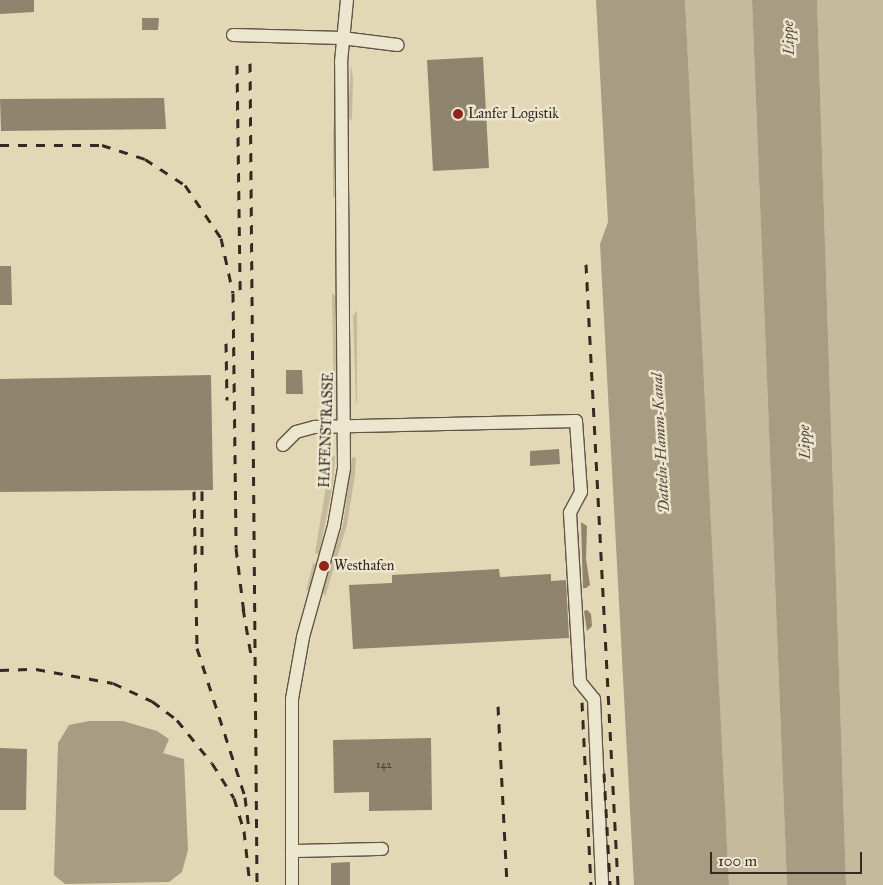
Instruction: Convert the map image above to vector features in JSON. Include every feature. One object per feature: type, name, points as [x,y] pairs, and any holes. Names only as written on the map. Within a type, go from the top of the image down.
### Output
[{"type":"street","name":"HAFENSTRASSE","points":[[292,885],[292,699],[302,637],[338,509],[345,427],[342,38],[346,0]]},
{"type":"street","points":[[233,35],[342,38],[398,45]]},
{"type":"street","points":[[283,445],[289,438],[304,430],[345,427],[576,421],[581,492],[570,513],[580,682],[594,700],[602,885]]},
{"type":"street","points":[[292,851],[382,849]]},
{"type":"shaded area","points":[[685,0],[752,0],[787,885],[729,885]]},
{"type":"shaded area","points":[[817,0],[883,0],[883,885],[846,885]]},
{"type":"shaded area","points":[[351,64],[353,79],[352,121],[348,117]]},
{"type":"shaded area","points":[[333,120],[338,194],[333,198]]},
{"type":"shaded area","points":[[332,293],[337,297],[335,403],[334,400]]},
{"type":"shaded area","points":[[357,311],[357,403],[356,403],[353,316]]},
{"type":"shaded area","points":[[331,456],[335,456],[333,484],[319,554],[315,553]]},
{"type":"shaded area","points":[[352,457],[356,458],[355,475],[347,525],[325,597],[322,591],[343,524]]},
{"type":"shaded area","points":[[313,563],[317,564],[311,588],[306,591]]},
{"type":"water","name":"Datteln-Hamm-Kanal","points":[[596,0],[685,0],[729,885],[634,885],[600,244],[608,222]]},
{"type":"water","name":"Lippe","points":[[752,0],[817,0],[846,885],[787,885]]},
{"type":"water","points":[[89,721],[123,721],[157,731],[169,739],[163,753],[184,759],[188,850],[182,872],[169,882],[65,884],[54,875],[58,743],[69,725]]},
{"type":"building","points":[[0,0],[34,0],[34,12],[0,14]]},
{"type":"building","points":[[142,18],[159,18],[158,30],[142,30]]},
{"type":"building","name":"Lanfer Logistik","points":[[483,57],[489,168],[433,171],[427,60]]},
{"type":"building","points":[[164,98],[166,129],[1,131],[0,99]]},
{"type":"building","points":[[0,266],[11,266],[12,305],[0,305]]},
{"type":"building","points":[[286,370],[302,370],[303,394],[286,394]]},
{"type":"building","points":[[211,375],[213,490],[0,492],[0,379]]},
{"type":"building","points":[[559,449],[560,464],[530,466],[530,451]]},
{"type":"building","points":[[581,522],[587,526],[586,559],[590,585],[586,588],[583,588]]},
{"type":"building","points":[[499,569],[500,577],[551,574],[551,581],[566,580],[569,638],[353,649],[349,585],[392,583],[392,575]]},
{"type":"building","points":[[587,610],[591,614],[592,626],[587,631],[584,611]]},
{"type":"building","points":[[431,738],[432,810],[369,811],[369,792],[334,793],[333,740]]},
{"type":"building","points":[[0,748],[27,749],[26,810],[0,810]]},
{"type":"building","points":[[350,862],[350,885],[331,885],[331,863]]},
{"type":"railway","points":[[250,63],[257,885]]},
{"type":"railway","points":[[237,65],[240,294]]},
{"type":"railway","points":[[0,145],[102,145],[145,159],[185,185],[221,238],[233,293],[236,548],[244,613]]},
{"type":"railway","points":[[586,264],[618,885]]},
{"type":"railway","points":[[226,343],[227,400]]},
{"type":"railway","points":[[194,491],[197,648],[245,797],[249,831]]},
{"type":"railway","points":[[202,491],[202,561]]},
{"type":"railway","points":[[243,608],[251,655]]},
{"type":"railway","points":[[0,670],[36,669],[113,683],[152,701],[177,720],[212,763],[234,798],[244,831],[250,885]]},
{"type":"railway","points":[[582,702],[591,885]]},
{"type":"railway","points":[[498,706],[507,885]]},
{"type":"railway","points":[[604,773],[610,885]]},
{"type":"place","name":"Lanfer Logistik","points":[[458,114]]},
{"type":"place","name":"Westhafen","points":[[324,566]]}]
